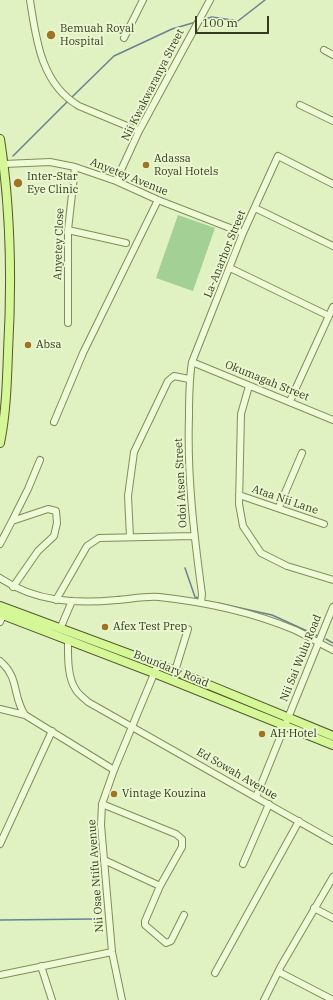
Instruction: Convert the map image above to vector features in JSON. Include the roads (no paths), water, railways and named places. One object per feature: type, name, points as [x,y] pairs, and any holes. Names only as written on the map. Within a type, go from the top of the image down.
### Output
[{"type":"main road","points":[[0,139],[4,164],[10,248],[11,306],[0,443]]},
{"type":"main road","points":[[0,417],[4,407]]},
{"type":"main road","name":"Boundary Road","points":[[1,612],[60,629],[156,669],[285,727],[333,745]]},
{"type":"main road","name":"Boundary Road","points":[[1,612],[68,640],[156,669],[175,671],[333,736]]},
{"type":"street","points":[[30,0],[39,54],[47,72],[66,96],[71,102],[139,131]]},
{"type":"street","points":[[124,38],[143,0]]},
{"type":"street","name":"Nii Kwakwaranya Street","points":[[116,181],[139,131],[210,0]]},
{"type":"street","points":[[324,50],[333,55]]},
{"type":"street","points":[[300,105],[333,121]]},
{"type":"street","name":"La-Anarhor Street","points":[[192,362],[243,232],[278,156],[333,184]]},
{"type":"street","name":"Anyetey Avenue","points":[[4,164],[50,162],[75,167],[116,181],[158,200],[243,232]]},
{"type":"street","name":"Anyetey Close","points":[[68,323],[68,230],[75,167]]},
{"type":"street","points":[[54,422],[83,354],[158,200]]},
{"type":"street","points":[[255,208],[333,246]]},
{"type":"street","points":[[68,230],[126,243]]},
{"type":"street","points":[[230,268],[329,316]]},
{"type":"street","points":[[290,401],[333,307]]},
{"type":"street","name":"Odoi Atsen Street","points":[[192,362],[189,379],[188,449],[194,536],[202,599]]},
{"type":"street","name":"Okumagah Street","points":[[192,362],[249,386],[290,401],[333,420]]},
{"type":"street","points":[[130,537],[128,496],[136,446],[168,381],[174,376],[189,379]]},
{"type":"street","points":[[249,386],[241,414],[239,495],[243,526],[261,553],[287,566],[333,580]]},
{"type":"street","points":[[279,507],[302,453]]},
{"type":"street","points":[[0,544],[28,489],[40,460]]},
{"type":"street","name":"Ataa Nii Lane","points":[[239,495],[279,507],[324,524]]},
{"type":"street","points":[[12,521],[48,508],[56,511],[57,523],[54,536],[38,551],[13,587]]},
{"type":"street","points":[[56,600],[76,564],[93,541],[98,538],[194,536]]},
{"type":"street","points":[[0,578],[13,587],[33,595],[56,600],[102,601],[157,597],[202,599],[296,631],[333,650]]},
{"type":"street","points":[[60,629],[72,601]]},
{"type":"street","name":"Nii Sai Wulu Road","points":[[256,797],[333,607]]},
{"type":"street","points":[[175,671],[188,630]]},
{"type":"street","name":"Ed Sowah Avenue","points":[[68,640],[68,658],[76,690],[88,702],[186,756],[333,841]]},
{"type":"street","points":[[0,661],[9,669],[20,706],[25,715]]},
{"type":"street","name":"Nii Osae Ntifu Avenue","points":[[122,1000],[112,952],[101,825],[102,804],[131,727],[156,669]]},
{"type":"street","points":[[0,709],[25,715],[114,770]]},
{"type":"street","points":[[0,844],[52,731]]},
{"type":"street","points":[[102,804],[176,834],[182,839],[182,847],[160,886],[145,920],[148,929],[169,943],[184,915]]},
{"type":"street","points":[[243,864],[269,804]]},
{"type":"street","points":[[215,973],[299,821]]},
{"type":"street","points":[[104,860],[160,886]]},
{"type":"street","points":[[264,1000],[333,876]]},
{"type":"street","points":[[314,908],[333,918]]},
{"type":"street","points":[[0,975],[112,952]]},
{"type":"street","points":[[41,966],[52,1000]]},
{"type":"street","points":[[279,972],[333,1000]]},
{"type":"waterway","points":[[201,20],[212,17],[238,21],[265,0]]},
{"type":"waterway","points":[[72,97],[114,56],[172,29],[196,22]]},
{"type":"waterway","points":[[13,156],[69,100]]},
{"type":"waterway","points":[[185,568],[195,597],[199,598]]},
{"type":"waterway","points":[[218,603],[272,615],[318,636]]},
{"type":"waterway","points":[[326,639],[333,643]]},
{"type":"waterway","points":[[0,920],[95,919]]},
{"type":"place","name":"Bemuah Royal Hospital","points":[[51,35]]},
{"type":"place","name":"Adassa Royal Hotels","points":[[146,165]]},
{"type":"place","name":"Inter-Star Eye Clinic","points":[[18,183]]},
{"type":"place","name":"Absa","points":[[28,345]]},
{"type":"place","name":"Afex Test Prep","points":[[105,627]]},
{"type":"place","name":"AH Hotel","points":[[262,734]]},
{"type":"place","name":"Vintage Kouzina","points":[[114,794]]}]
